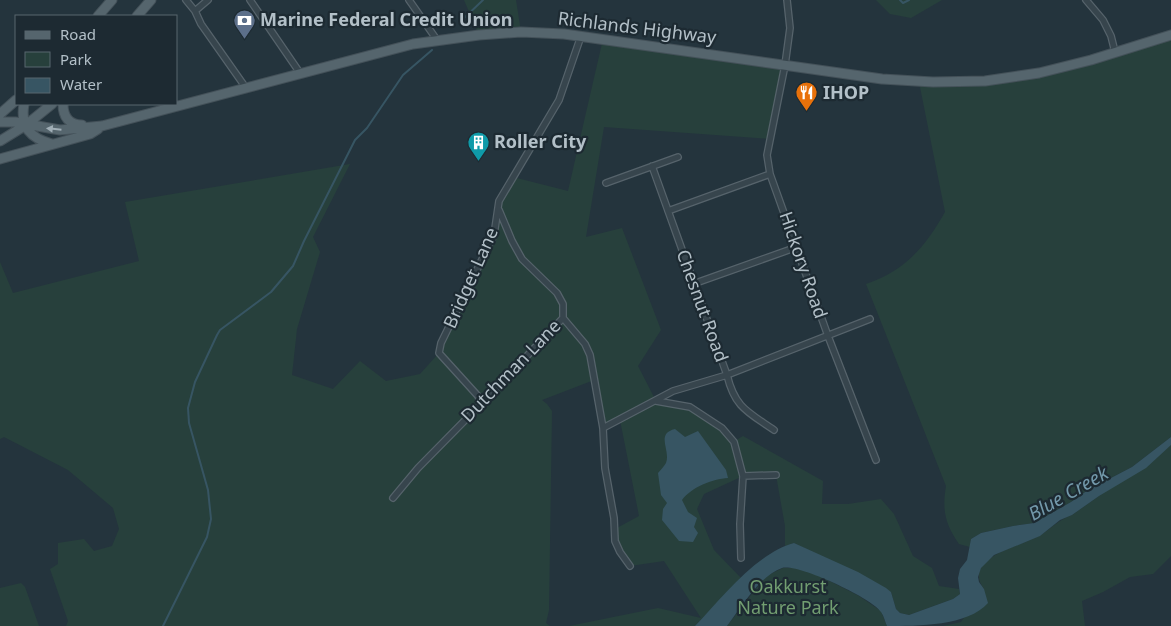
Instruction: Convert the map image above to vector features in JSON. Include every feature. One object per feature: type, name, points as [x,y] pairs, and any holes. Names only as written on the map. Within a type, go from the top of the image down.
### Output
[{"type":"main road","points":[[99,15],[112,0]]},
{"type":"main road","points":[[136,15],[143,0]]},
{"type":"main road","points":[[136,15],[151,0]]},
{"type":"main road","name":"Richlands Highway","points":[[0,122],[15,122],[60,130],[102,126],[388,50],[478,34],[521,32],[581,36],[888,80],[959,82],[985,81],[1036,74],[1062,68],[1171,34]]},
{"type":"main road","points":[[0,114],[15,101]]},
{"type":"main road","points":[[24,105],[23,112],[30,134],[39,141],[52,144]]},
{"type":"main road","points":[[0,141],[26,125],[51,105]]},
{"type":"main road","points":[[63,105],[64,113],[74,125],[102,126]]},
{"type":"main road","name":"Richlands Highway","points":[[0,159],[90,134],[102,126]]},
{"type":"street","points":[[186,0],[196,10],[201,24],[246,88]]},
{"type":"street","points":[[196,10],[208,0]]},
{"type":"street","points":[[250,0],[300,74]]},
{"type":"street","points":[[409,0],[437,40]]},
{"type":"street","name":"Hickory Road","points":[[787,0],[790,28],[785,65],[767,155],[770,174],[828,336],[876,460]]},
{"type":"street","points":[[1086,0],[1103,20],[1111,36],[1115,52]]},
{"type":"street","name":"Bridget Lane","points":[[481,404],[478,396],[439,353],[441,343],[494,235],[499,202],[559,100],[581,36]]},
{"type":"street","points":[[606,183],[678,157]]},
{"type":"street","name":"Chesnut Road","points":[[652,166],[727,375],[731,392],[743,408],[774,430]]},
{"type":"street","points":[[668,211],[770,174]]},
{"type":"street","name":"Dutchman Lane","points":[[393,498],[424,461],[564,318],[563,304],[557,293],[522,259],[499,210]]},
{"type":"street","points":[[693,284],[797,247]]},
{"type":"street","points":[[564,318],[590,354],[603,428],[604,460],[614,518],[615,541],[630,566]]},
{"type":"street","points":[[603,428],[673,391],[727,375],[870,319]]},
{"type":"street","points":[[656,401],[690,407],[722,428],[734,442],[743,476],[740,516],[742,558]]},
{"type":"street","points":[[743,476],[776,475]]},
{"type":"green space","points":[[464,0],[516,0],[521,32],[479,35]]},
{"type":"green space","points":[[876,0],[942,0],[911,18],[890,14]]},
{"type":"green space","points":[[1171,35],[1171,437],[1132,467],[1088,490],[1034,523],[981,533],[971,539],[970,547],[959,544],[946,516],[944,502],[946,486],[866,284],[892,272],[913,256],[930,236],[945,212],[919,82],[1010,78]]},
{"type":"green space","points":[[603,39],[785,65],[771,139],[604,127],[586,237],[622,228],[661,330],[638,366],[656,401],[672,403],[705,416],[733,442],[743,436],[823,481],[822,504],[848,504],[881,499],[894,514],[913,556],[932,568],[939,586],[959,589],[960,594],[953,599],[909,615],[900,613],[896,609],[891,592],[794,543],[785,546],[785,526],[776,475],[743,476],[704,494],[697,509],[714,550],[741,578],[695,626],[569,626],[658,608],[701,618],[664,561],[630,566],[620,552],[615,529],[639,516],[620,420],[603,428],[594,380],[542,400],[552,411],[549,610],[546,623],[550,626],[66,626],[68,621],[50,569],[58,564],[58,543],[84,539],[94,551],[112,546],[119,529],[113,508],[68,470],[4,437],[0,439],[0,262],[13,293],[139,261],[125,202],[350,164],[313,237],[320,252],[297,329],[292,375],[333,389],[360,361],[386,381],[420,374],[439,353],[494,235],[499,201],[513,177],[568,191]]},
{"type":"green space","points":[[1171,445],[1171,556],[1153,574],[1130,577],[1082,601],[1085,626],[943,626],[961,622],[984,589],[979,578],[980,569],[987,561],[1008,549],[1039,536]]},
{"type":"green space","name":"Oakkurst Nature Park","points":[[783,568],[796,568],[816,574],[859,596],[881,611],[887,626],[727,626],[766,576]]},
{"type":"green space","points":[[21,583],[25,587],[39,626],[0,626],[0,588]]},
{"type":"water","points":[[675,429],[685,437],[698,431],[726,470],[728,478],[703,484],[691,491],[682,500],[688,512],[697,518],[694,527],[698,533],[693,542],[679,541],[662,520],[663,509],[667,503],[661,495],[658,473],[666,463],[666,435],[669,431]]},
{"type":"water","points":[[1171,437],[1171,445],[1146,468],[1099,496],[1072,515],[1060,520],[1040,536],[994,555],[981,568],[978,577],[988,603],[979,611],[968,616],[927,625],[887,626],[882,614],[875,606],[850,591],[818,576],[790,568],[782,568],[766,577],[727,626],[695,626],[728,590],[753,567],[766,557],[794,543],[858,572],[886,588],[891,592],[896,609],[900,613],[909,615],[953,599],[960,594],[958,578],[960,569],[967,560],[971,539],[981,533],[1034,523],[1088,490],[1132,467]]},
{"type":"waterway","points":[[461,21],[483,0]]},
{"type":"waterway","points":[[900,0],[903,3],[909,0]]},
{"type":"waterway","points":[[163,626],[207,537],[211,519],[208,490],[189,423],[188,408],[195,382],[220,330],[271,292],[293,266],[355,140],[367,128],[403,75],[432,50]]},
{"type":"place","name":"Marine Federal Credit Union","points":[[244,39]]},
{"type":"place","name":"IHOP","points":[[807,112]]},
{"type":"place","name":"Roller City","points":[[478,161]]},
{"type":"water label","name":"Blue Creek","points":[[1068,493]]}]
